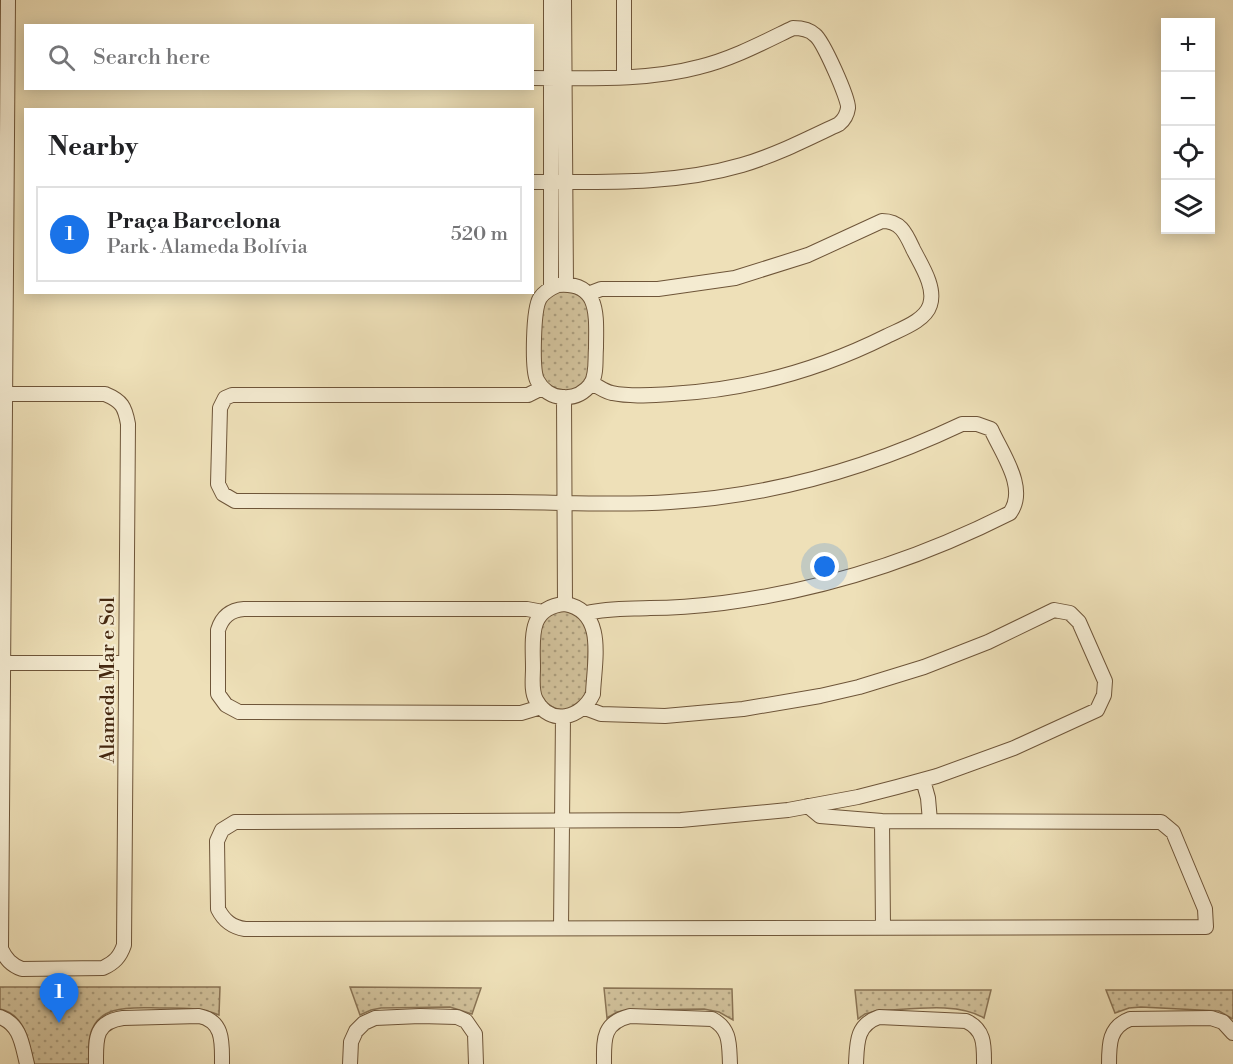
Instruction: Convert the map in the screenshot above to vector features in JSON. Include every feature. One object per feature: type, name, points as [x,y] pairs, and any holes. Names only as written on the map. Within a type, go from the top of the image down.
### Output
[{"type":"street","points":[[8,0],[3,320],[5,394],[2,663],[126,663]]},
{"type":"street","points":[[551,0],[559,40]]},
{"type":"street","points":[[564,0],[559,40],[558,78],[559,182],[566,285]]},
{"type":"street","points":[[624,0],[624,76]]},
{"type":"street","points":[[534,78],[664,74],[698,68],[733,56],[793,28],[805,29],[819,39],[846,96],[847,112],[839,124],[820,133],[762,158],[723,170],[645,182],[534,182]]},
{"type":"street","points":[[542,291],[566,285],[582,289],[593,301],[597,316],[595,375],[591,383],[580,394],[564,398],[556,396],[542,388],[535,373],[534,314],[542,291],[559,182]]},
{"type":"street","points":[[588,294],[601,289],[658,289],[743,276],[808,255],[882,221],[893,223],[904,231],[932,292],[931,303],[926,312],[900,330],[825,363],[773,379],[716,390],[657,395],[609,393],[591,383]]},
{"type":"street","points":[[542,388],[528,395],[228,396],[222,401],[220,408],[218,484],[223,494],[235,501],[669,503],[770,490],[803,482],[900,452],[969,423],[991,429],[1016,484],[1018,498],[1010,513],[931,550],[859,575],[792,592],[757,598],[686,606],[601,610],[587,614]]},
{"type":"street","name":"Alameda Mar e Sol","points":[[2,663],[2,949],[6,959],[22,969],[103,969],[121,955],[124,945],[128,424],[125,409],[115,398],[105,394],[5,394]]},
{"type":"street","points":[[564,398],[565,604]]},
{"type":"street","points":[[565,604],[580,608],[587,614],[595,635],[593,694],[585,708],[578,713],[563,717],[547,712],[541,707],[533,693],[533,633],[538,618],[543,612],[549,607],[565,604]]},
{"type":"street","points":[[541,707],[521,713],[239,712],[226,705],[218,694],[218,630],[224,618],[238,610],[527,609],[543,612]]},
{"type":"street","points":[[585,708],[601,714],[665,716],[782,704],[858,687],[924,667],[988,642],[1049,612],[1064,611],[1079,622],[1104,674],[1104,695],[1096,710],[1014,748],[923,780],[808,807],[693,819],[239,821],[226,826],[217,841],[218,909],[227,922],[238,928],[1206,927],[1205,909],[1173,832],[1161,822],[882,820],[820,816],[808,807]]},
{"type":"street","points":[[561,928],[563,717]]},
{"type":"street","points":[[923,780],[928,798],[930,820]]},
{"type":"street","points":[[882,820],[884,927]]},
{"type":"street","points":[[96,1064],[96,1037],[106,1024],[123,1018],[199,1016],[210,1020],[221,1034],[222,1064]]},
{"type":"street","points":[[350,1064],[351,1042],[356,1031],[364,1023],[375,1018],[420,1016],[457,1017],[466,1021],[475,1034],[476,1064]]},
{"type":"street","points":[[604,1064],[604,1037],[614,1024],[630,1016],[707,1018],[717,1022],[726,1030],[729,1040],[730,1064]]},
{"type":"street","points":[[0,1017],[17,1029],[27,1064]]},
{"type":"street","points":[[856,1064],[858,1037],[864,1026],[879,1017],[966,1021],[976,1027],[983,1037],[984,1064]]},
{"type":"street","points":[[1109,1064],[1111,1034],[1119,1024],[1130,1019],[1211,1018],[1224,1022],[1233,1033]]},
{"type":"shaded area","points":[[560,291],[572,291],[580,295],[585,301],[590,319],[588,377],[580,386],[565,391],[554,389],[546,382],[541,374],[540,361],[543,306],[550,297]]},
{"type":"shaded area","points":[[565,610],[582,618],[589,635],[587,693],[577,706],[563,710],[549,705],[539,691],[538,650],[541,628],[545,620],[553,613]]},
{"type":"shaded area","points":[[0,987],[220,987],[219,1015],[190,1008],[118,1010],[100,1018],[94,1025],[89,1039],[89,1064],[34,1064],[21,1023],[9,1012],[0,1009]]},
{"type":"shaded area","points":[[350,987],[481,988],[472,1014],[450,1007],[381,1008],[360,1015]]},
{"type":"shaded area","points":[[604,988],[732,989],[733,1020],[719,1012],[704,1009],[629,1010],[617,1012],[607,1018]]},
{"type":"shaded area","points":[[855,990],[991,990],[984,1018],[960,1010],[932,1008],[876,1011],[858,1019]]},
{"type":"shaded area","points":[[1106,990],[1233,990],[1233,1019],[1219,1011],[1141,1007],[1115,1013]]},
{"type":"place","name":"Praça Barcelona","points":[[59,1023]]}]
